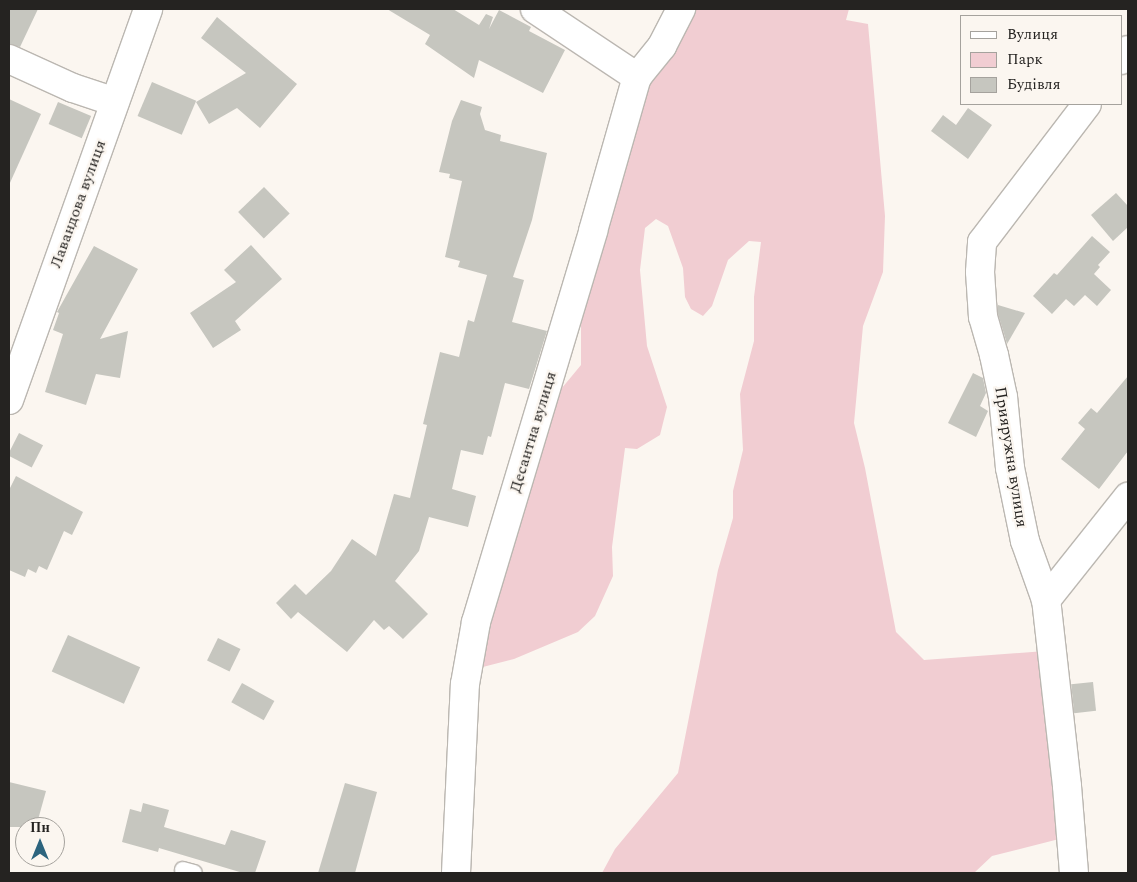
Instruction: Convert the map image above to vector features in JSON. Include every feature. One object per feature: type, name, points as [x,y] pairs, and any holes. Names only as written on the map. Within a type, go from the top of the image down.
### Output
[{"type":"street","name":"Лавандова вулиця","points":[[9,400],[148,9]]},
{"type":"street","points":[[535,9],[637,77]]},
{"type":"street","name":"Десантна вулиця","points":[[456,873],[465,684],[476,622],[637,77],[662,46],[681,9]]},
{"type":"street","points":[[9,59],[73,88],[115,102]]},
{"type":"street","name":"Прияружна вулиця","points":[[1074,873],[1067,786],[1046,600],[1025,541],[1010,468],[1003,397],[994,354],[983,317],[980,272],[982,242],[1086,105]]},
{"type":"street","points":[[1046,600],[1128,497]]},
{"type":"green space","points":[[696,9],[849,9],[846,20],[868,24],[885,216],[883,272],[863,326],[854,423],[865,468],[896,632],[924,660],[1045,651],[1067,837],[992,856],[974,873],[602,873],[615,849],[678,773],[718,570],[733,518],[733,491],[743,450],[740,394],[754,341],[754,297],[761,242],[749,241],[728,260],[712,306],[703,316],[691,309],[685,297],[683,268],[668,226],[656,219],[645,228],[640,270],[647,346],[667,407],[660,435],[637,449],[625,448],[612,547],[613,576],[595,616],[578,632],[514,659],[475,669],[552,400],[581,365],[581,325],[590,264],[643,91],[675,53]]},
{"type":"building","points":[[9,9],[38,9],[20,47],[9,44]]},
{"type":"building","points":[[387,9],[453,9],[479,25],[486,14],[493,17],[489,29],[499,10],[531,27],[529,31],[565,50],[543,93],[479,60],[474,78],[425,44],[430,35]]},
{"type":"building","points":[[217,17],[297,84],[260,128],[237,108],[209,124],[196,102],[246,73],[201,38]]},
{"type":"building","points":[[152,82],[196,101],[182,135],[138,116]]},
{"type":"building","points":[[9,99],[41,114],[9,185]]},
{"type":"building","points":[[461,100],[482,107],[480,114],[485,130],[501,135],[500,141],[547,153],[532,220],[513,277],[524,280],[512,322],[547,331],[529,389],[505,383],[491,437],[488,436],[483,455],[461,450],[452,489],[476,496],[468,527],[429,517],[419,551],[395,581],[428,614],[403,639],[389,626],[384,630],[374,620],[347,652],[298,612],[291,619],[276,603],[295,584],[306,595],[331,571],[352,539],[376,556],[394,494],[410,498],[427,425],[423,424],[440,352],[459,357],[468,320],[474,322],[487,275],[458,267],[460,261],[445,257],[462,181],[449,178],[450,174],[439,172],[452,121]]},
{"type":"building","points":[[58,102],[91,116],[82,138],[49,124]]},
{"type":"building","points":[[968,108],[992,125],[968,159],[931,131],[943,115],[956,125]]},
{"type":"building","points":[[264,187],[290,214],[264,239],[238,212]]},
{"type":"building","points":[[1116,193],[1128,206],[1128,227],[1113,241],[1091,215]]},
{"type":"building","points":[[1092,236],[1110,252],[1098,265],[1100,267],[1094,274],[1111,290],[1097,306],[1085,295],[1074,306],[1066,299],[1052,314],[1033,296],[1054,273],[1057,275]]},
{"type":"building","points":[[251,245],[282,279],[235,321],[241,330],[213,348],[190,313],[236,282],[224,270]]},
{"type":"building","points":[[94,246],[138,269],[100,339],[128,331],[120,378],[96,374],[86,405],[45,392],[63,334],[53,330],[59,313],[57,312]]},
{"type":"building","points":[[998,305],[1025,313],[1007,344],[998,314]]},
{"type":"building","points":[[973,373],[983,378],[986,393],[980,406],[988,411],[976,437],[948,423]]},
{"type":"building","points":[[1128,376],[1128,451],[1099,489],[1061,459],[1085,429],[1078,423],[1091,408],[1097,413]]},
{"type":"building","points":[[19,433],[43,445],[32,468],[9,456]]},
{"type":"building","points":[[16,476],[83,512],[72,535],[64,531],[47,570],[39,566],[36,573],[28,569],[25,577],[9,570],[9,490]]},
{"type":"building","points":[[68,635],[140,667],[124,704],[52,672]]},
{"type":"building","points":[[218,638],[240,649],[230,671],[207,660]]},
{"type":"building","points":[[1093,682],[1096,711],[1074,713],[1071,684]]},
{"type":"building","points":[[242,683],[274,701],[264,720],[231,702]]},
{"type":"building","points":[[9,782],[46,791],[39,817],[15,817],[15,827],[9,827]]},
{"type":"building","points":[[345,783],[377,792],[355,873],[318,873]]},
{"type":"building","points":[[143,803],[169,810],[164,827],[225,845],[231,830],[266,841],[255,873],[243,873],[159,848],[158,852],[122,842],[130,809],[141,812]]}]
